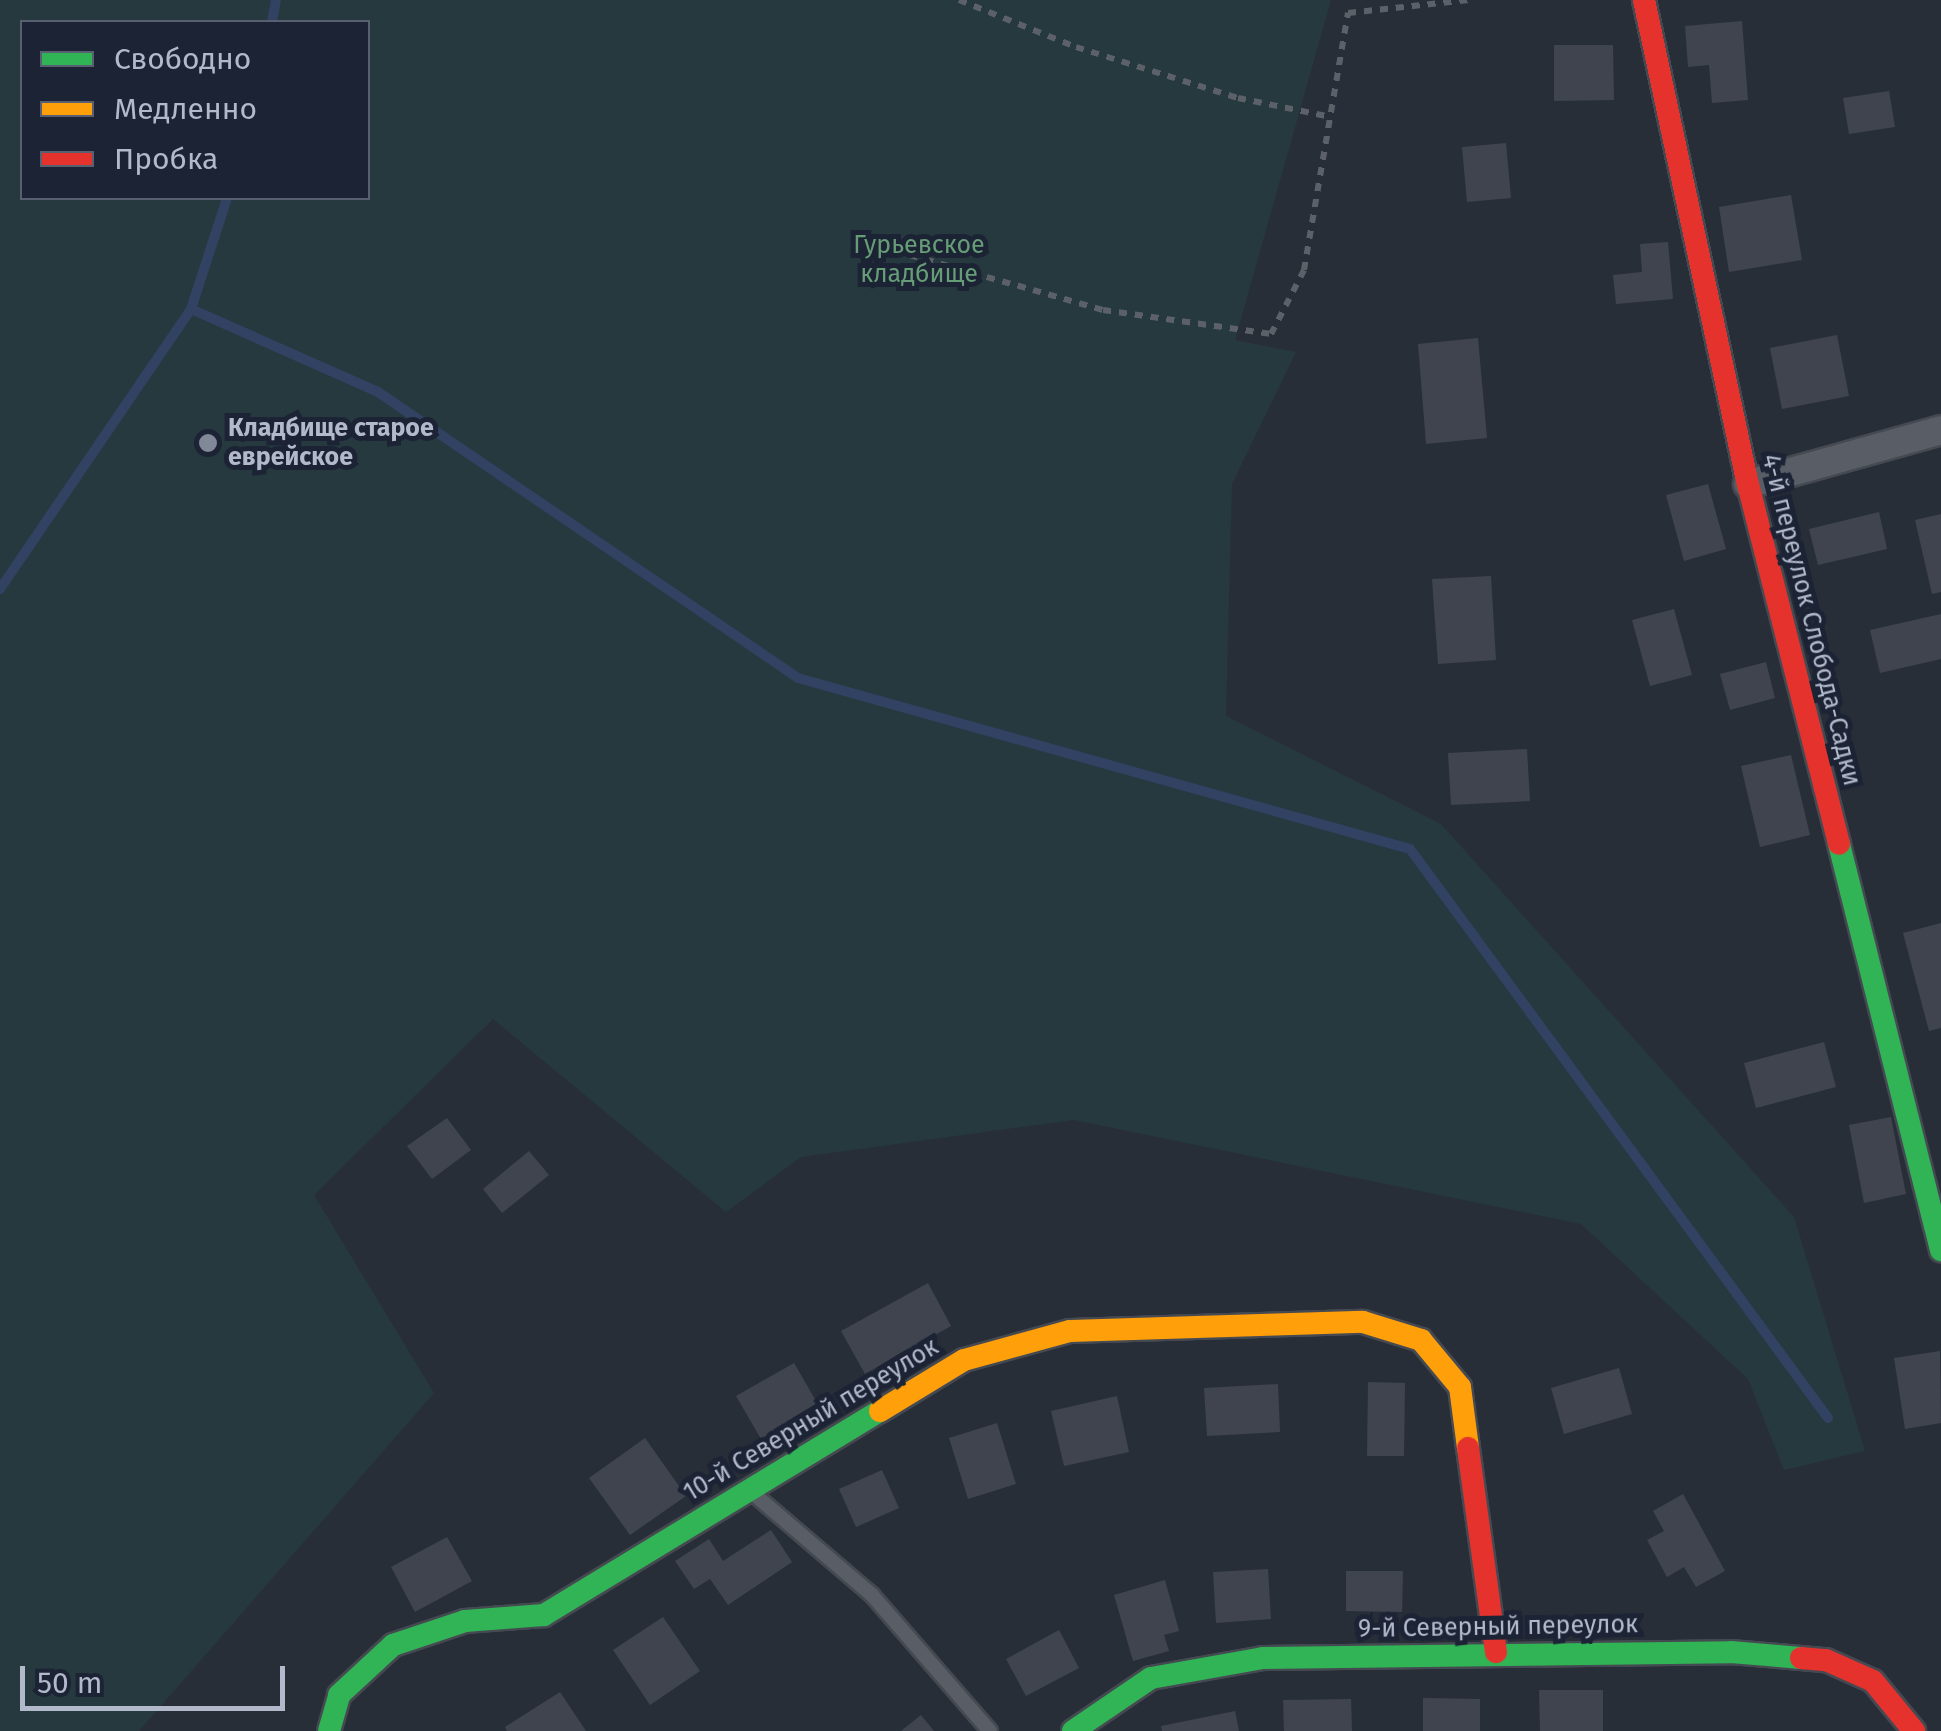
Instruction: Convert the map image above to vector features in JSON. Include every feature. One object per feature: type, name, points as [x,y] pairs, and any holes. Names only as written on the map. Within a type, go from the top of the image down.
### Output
[{"type":"street","name":"4-й переулок Слобода-Садки","points":[[1644,0],[1748,484],[1941,1250]]},
{"type":"street","points":[[1748,484],[1941,430]]},
{"type":"street","name":"10-й Северный переулок","points":[[330,1731],[338,1695],[393,1645],[465,1621],[544,1615],[964,1360],[1070,1330],[1363,1322],[1421,1340],[1460,1387],[1496,1652]]},
{"type":"street","name":"9-й Северный переулок","points":[[1073,1731],[1151,1678],[1262,1658],[1496,1652],[1731,1652],[1826,1660],[1873,1681],[1914,1731]]},
{"type":"lane","points":[[748,1489],[872,1595],[990,1731]]},
{"type":"path","points":[[959,0],[1202,86],[1331,116]]},
{"type":"path","points":[[910,254],[1104,310],[1271,334],[1304,270],[1348,14],[1468,0]]},
{"type":"green space","name":"Гурьевское кладбище","points":[[0,0],[1331,0],[1235,340],[1296,352],[1232,484],[1226,716],[1441,824],[1794,1217],[1865,1451],[1784,1470],[1748,1379],[1581,1224],[1074,1120],[801,1157],[726,1212],[493,1019],[314,1195],[434,1393],[139,1731],[0,1731]]},
{"type":"building","points":[[1742,21],[1748,100],[1712,103],[1709,65],[1688,67],[1685,26]]},
{"type":"building","points":[[1554,45],[1613,45],[1614,100],[1554,101]]},
{"type":"building","points":[[1889,91],[1895,127],[1849,134],[1843,98]]},
{"type":"building","points":[[1506,143],[1511,198],[1467,202],[1462,147]]},
{"type":"building","points":[[1791,195],[1802,260],[1729,272],[1719,207]]},
{"type":"building","points":[[1668,242],[1673,299],[1616,304],[1613,275],[1642,272],[1640,244]]},
{"type":"building","points":[[1837,335],[1849,396],[1782,409],[1770,348]]},
{"type":"building","points":[[1478,338],[1487,438],[1426,444],[1418,344]]},
{"type":"building","points":[[1708,484],[1726,549],[1684,561],[1666,495]]},
{"type":"building","points":[[1879,512],[1887,549],[1818,565],[1809,529]]},
{"type":"building","points":[[1941,514],[1941,592],[1932,594],[1915,520]]},
{"type":"building","points":[[1491,576],[1496,660],[1438,664],[1432,579]]},
{"type":"building","points":[[1674,609],[1692,675],[1650,686],[1632,620]]},
{"type":"building","points":[[1941,614],[1941,659],[1880,673],[1870,630]]},
{"type":"building","points":[[1766,662],[1775,698],[1730,710],[1720,674]]},
{"type":"building","points":[[1527,749],[1530,801],[1451,805],[1448,753]]},
{"type":"building","points":[[1791,755],[1810,835],[1760,847],[1741,766]]},
{"type":"building","points":[[1941,923],[1941,1028],[1929,1031],[1903,933]]},
{"type":"building","points":[[1824,1042],[1836,1087],[1756,1108],[1744,1063]]},
{"type":"building","points":[[1891,1117],[1906,1194],[1864,1203],[1849,1125]]},
{"type":"building","points":[[447,1118],[471,1150],[432,1179],[407,1146]]},
{"type":"building","points":[[529,1151],[549,1175],[502,1213],[483,1189]]},
{"type":"building","points":[[928,1283],[951,1326],[865,1374],[841,1331]]},
{"type":"building","points":[[1940,1351],[1941,1423],[1905,1429],[1894,1358]]},
{"type":"building","points":[[794,1363],[819,1406],[761,1439],[736,1396]]},
{"type":"building","points":[[1619,1368],[1632,1414],[1564,1434],[1551,1388]]},
{"type":"building","points":[[1368,1382],[1405,1383],[1404,1456],[1367,1456]]},
{"type":"building","points":[[1278,1384],[1280,1432],[1207,1436],[1204,1388]]},
{"type":"building","points":[[1117,1396],[1129,1452],[1064,1466],[1051,1411]]},
{"type":"building","points":[[997,1423],[1016,1484],[968,1499],[949,1438]]},
{"type":"building","points":[[645,1438],[686,1496],[630,1535],[589,1478]]},
{"type":"building","points":[[882,1470],[899,1508],[856,1527],[839,1489]]},
{"type":"building","points":[[1683,1494],[1725,1571],[1696,1587],[1684,1567],[1667,1577],[1647,1540],[1664,1531],[1653,1511]]},
{"type":"building","points":[[771,1530],[792,1562],[728,1605],[710,1579],[694,1589],[675,1561],[709,1539],[723,1561]]},
{"type":"building","points":[[447,1537],[472,1581],[415,1612],[391,1567]]},
{"type":"building","points":[[1268,1569],[1271,1619],[1216,1623],[1213,1572]]},
{"type":"building","points":[[1346,1571],[1403,1571],[1402,1612],[1346,1611]]},
{"type":"building","points":[[1165,1580],[1179,1631],[1164,1635],[1169,1651],[1133,1661],[1114,1595]]},
{"type":"building","points":[[663,1617],[700,1671],[650,1705],[613,1650]]},
{"type":"building","points":[[1059,1630],[1079,1668],[1026,1696],[1006,1659]]},
{"type":"building","points":[[1539,1690],[1603,1690],[1603,1731],[1540,1731]]},
{"type":"building","points":[[560,1692],[586,1731],[507,1731],[505,1727]]},
{"type":"building","points":[[1423,1698],[1480,1699],[1480,1731],[1423,1731]]},
{"type":"building","points":[[1351,1699],[1352,1731],[1284,1731],[1283,1700]]},
{"type":"building","points":[[1235,1711],[1239,1731],[1162,1731],[1161,1726]]},
{"type":"building","points":[[921,1715],[934,1731],[901,1731]]},
{"type":"waterway","points":[[272,20],[276,0]]},
{"type":"waterway","points":[[0,589],[191,309],[226,200]]},
{"type":"waterway","points":[[191,309],[378,392],[798,678],[1410,849],[1828,1418]]},
{"type":"traffic: fast","points":[[1839,844],[1941,1250]]},
{"type":"traffic: fast","points":[[329,1731],[339,1695],[393,1645],[465,1621],[544,1615],[880,1411]]},
{"type":"traffic: fast","points":[[1073,1731],[1151,1678],[1263,1658],[1731,1652],[1801,1658]]},
{"type":"traffic: slow","points":[[880,1411],[964,1360],[1070,1331],[1363,1322],[1421,1340],[1460,1387],[1468,1448]]},
{"type":"traffic: jam","points":[[1644,0],[1748,484],[1839,844]]},
{"type":"traffic: jam","points":[[1468,1448],[1496,1652]]},
{"type":"traffic: jam","points":[[1801,1658],[1826,1660],[1873,1681],[1914,1731]]},
{"type":"place","name":"Кладбище старое еврейское","points":[[208,443]]}]
